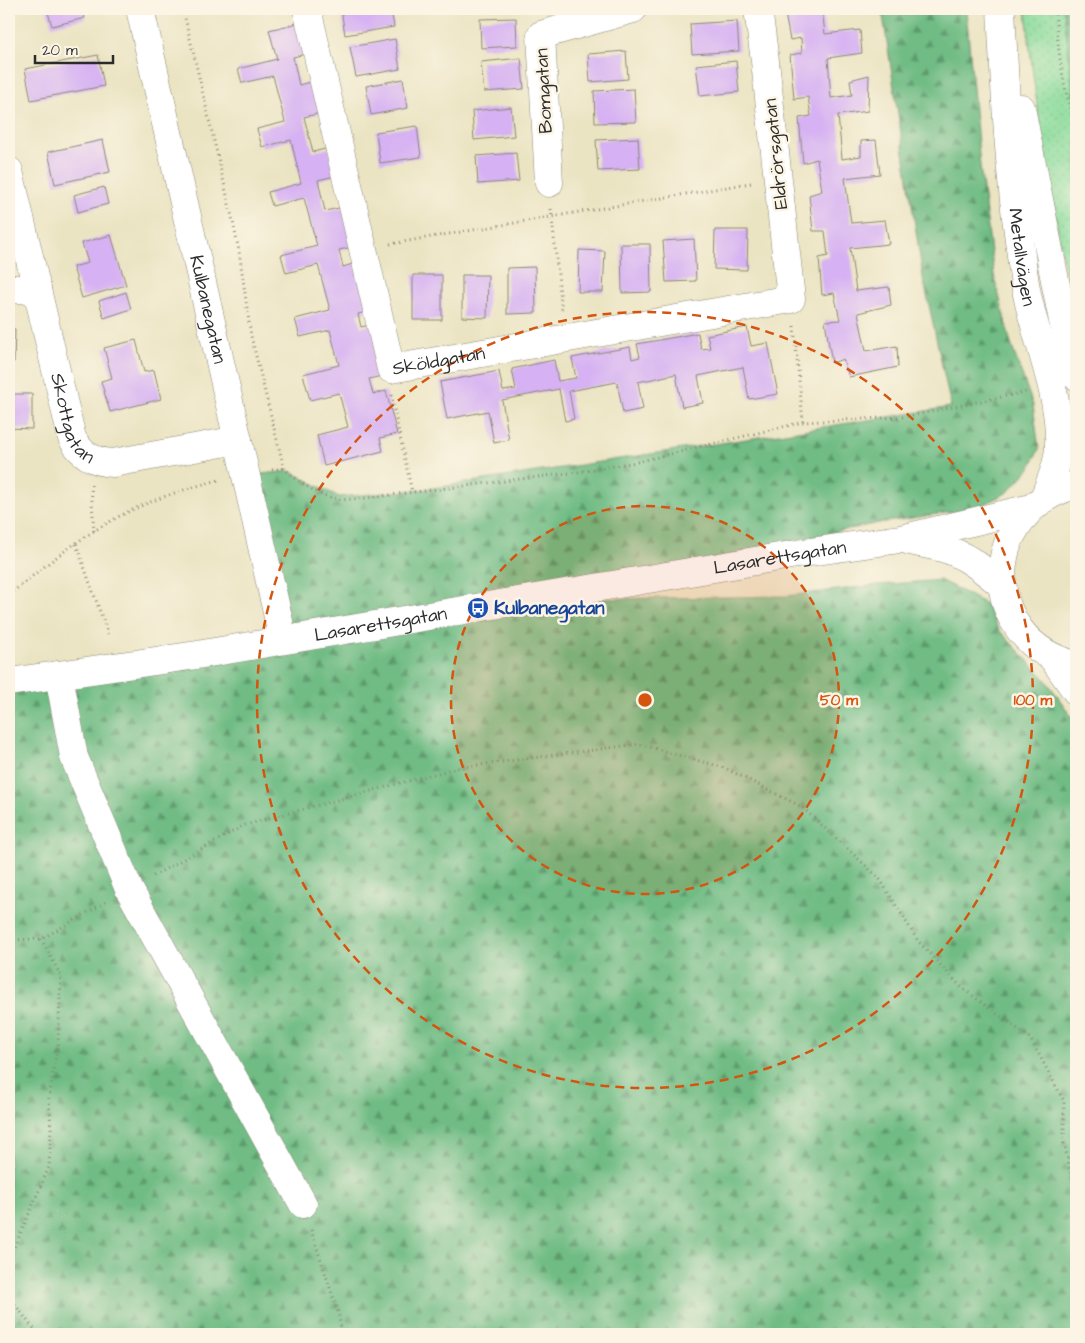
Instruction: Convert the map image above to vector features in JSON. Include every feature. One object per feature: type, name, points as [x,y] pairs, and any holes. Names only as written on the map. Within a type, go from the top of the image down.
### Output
[{"type":"street","name":"Kulbanegatan","points":[[140,9],[283,639]]},
{"type":"street","name":"Sköldgatan","points":[[307,9],[390,369],[792,300]]},
{"type":"street","name":"Bomgatan","points":[[549,183],[541,35],[633,9]]},
{"type":"street","name":"Eldrörsgatan","points":[[758,9],[792,300]]},
{"type":"street","name":"Metallvägen","points":[[1002,9],[1028,151],[1076,376]]},
{"type":"street","name":"Metallvägen","points":[[1002,9],[1008,154],[1019,240],[1029,304],[1055,403],[1060,444],[1057,463],[1037,503]]},
{"type":"street","name":"Skottgatan","points":[[9,171],[72,438],[76,446],[84,455],[98,462],[113,463],[238,440]]},
{"type":"street","points":[[9,289],[37,288]]},
{"type":"street","name":"Lasarettsgatan","points":[[9,682],[197,655],[283,639],[803,553],[900,539],[1037,503],[1059,490],[1076,485]]},
{"type":"street","points":[[1037,503],[1020,521],[1011,535],[1005,551],[1002,585],[1010,614],[1018,627],[1028,639],[1064,661],[1076,691]]},
{"type":"street","name":"Lasarettsgatan","points":[[900,539],[944,548],[962,556],[979,566],[1002,585]]},
{"type":"street","points":[[59,675],[74,757],[129,889],[303,1204]]},
{"type":"path","points":[[1055,9],[1063,80],[1076,128]]},
{"type":"path","points":[[362,249],[779,179]]},
{"type":"path","points":[[549,183],[565,338]]},
{"type":"path","points":[[792,300],[803,422]]},
{"type":"path","points":[[390,369],[393,405],[412,492]]},
{"type":"path","points":[[90,458],[94,532]]},
{"type":"path","points":[[9,594],[76,544],[118,517],[160,498],[196,486],[245,474],[284,468]]},
{"type":"path","points":[[76,544],[108,634]]},
{"type":"path","points":[[9,940],[41,939],[245,825],[456,768],[639,744],[726,768],[802,807],[879,878],[918,940],[962,988],[1030,1038],[1064,1101],[1064,1143],[1076,1195]]},
{"type":"path","points":[[9,1255],[16,1244],[49,1167],[51,1128],[49,1098],[58,1043],[62,976],[41,939]]},
{"type":"path","points":[[303,1204],[338,1312],[342,1334]]},
{"type":"path","points":[[9,1296],[32,1327],[41,1334]]},
{"type":"green space","points":[[882,9],[966,9],[980,166],[994,275],[1011,344],[1033,405],[1039,449],[1030,468],[1008,492],[977,508],[879,523],[796,540],[532,600],[786,596],[940,580],[986,604],[999,630],[1046,680],[1076,723],[1076,1334],[9,1334],[9,680],[282,638],[261,474],[290,471],[339,497],[427,489],[951,407],[923,277]]},
{"type":"green space","points":[[1026,9],[1064,9],[1073,95],[1076,103],[1076,331],[1041,130]]},
{"type":"green space","points":[[1064,9],[1076,9],[1076,102],[1073,95]]},
{"type":"building","points":[[47,9],[83,9],[85,18],[52,26]]},
{"type":"building","points":[[341,9],[391,9],[394,27],[345,35]]},
{"type":"building","points":[[784,9],[822,9],[825,34],[860,30],[862,53],[828,58],[831,98],[852,95],[850,80],[869,75],[868,111],[838,115],[842,159],[861,156],[861,141],[876,140],[880,174],[845,178],[851,223],[885,220],[889,244],[850,248],[856,291],[889,287],[891,305],[858,313],[866,351],[897,346],[898,367],[849,377],[843,359],[832,363],[825,321],[840,320],[834,293],[822,295],[819,258],[828,256],[825,231],[813,231],[809,195],[822,191],[817,159],[803,163],[799,118],[811,116],[808,97],[794,99],[790,55],[802,53],[801,38],[790,40]]},
{"type":"building","points":[[516,18],[517,46],[481,48],[480,19]]},
{"type":"building","points":[[737,21],[739,51],[692,54],[690,24]]},
{"type":"building","points":[[298,23],[306,54],[293,57],[299,85],[313,81],[321,113],[304,117],[313,152],[329,148],[335,176],[318,180],[325,211],[344,207],[353,247],[339,250],[343,267],[359,262],[371,311],[358,314],[361,327],[377,323],[390,374],[369,379],[373,394],[386,391],[397,434],[380,438],[383,451],[324,466],[317,435],[348,427],[339,393],[310,400],[303,374],[339,365],[330,330],[300,337],[295,319],[330,310],[318,265],[286,273],[281,255],[317,246],[304,198],[272,206],[268,192],[301,183],[291,140],[262,147],[257,129],[285,122],[273,76],[242,83],[238,69],[277,59],[269,30]]},
{"type":"building","points":[[395,39],[400,69],[356,77],[350,47]]},
{"type":"building","points":[[626,51],[628,79],[590,82],[588,54]]},
{"type":"building","points":[[98,55],[104,86],[31,100],[25,69]]},
{"type":"building","points":[[521,58],[524,89],[484,92],[481,62]]},
{"type":"building","points":[[736,61],[739,92],[700,96],[696,65]]},
{"type":"building","points":[[403,79],[408,108],[371,115],[366,86]]},
{"type":"building","points":[[634,89],[636,122],[595,123],[594,91]]},
{"type":"building","points":[[511,107],[514,136],[474,140],[472,111]]},
{"type":"building","points":[[417,126],[421,157],[380,163],[376,132]]},
{"type":"building","points":[[638,138],[640,169],[598,171],[596,140]]},
{"type":"building","points":[[103,140],[110,172],[55,184],[48,152]]},
{"type":"building","points":[[516,153],[519,181],[478,184],[476,156]]},
{"type":"building","points":[[104,187],[108,204],[78,212],[74,195]]},
{"type":"building","points":[[715,230],[748,230],[747,270],[714,269]]},
{"type":"building","points":[[111,235],[126,285],[82,298],[73,267],[88,263],[82,243]]},
{"type":"building","points":[[694,239],[696,281],[666,282],[663,241]]},
{"type":"building","points":[[621,244],[650,244],[651,292],[622,293]]},
{"type":"building","points":[[579,250],[605,251],[603,292],[578,292]]},
{"type":"building","points":[[535,267],[536,313],[507,314],[507,268]]},
{"type":"building","points":[[413,275],[442,275],[442,320],[413,320]]},
{"type":"building","points":[[462,275],[488,275],[487,318],[462,317]]},
{"type":"building","points":[[126,292],[131,309],[104,318],[99,301]]},
{"type":"building","points":[[747,327],[751,346],[768,343],[778,394],[749,399],[743,367],[698,376],[703,403],[682,407],[676,374],[638,382],[643,409],[623,413],[617,382],[569,391],[574,419],[565,421],[559,389],[502,400],[509,440],[494,443],[488,411],[447,419],[440,382],[499,371],[503,391],[516,389],[512,369],[554,360],[558,381],[576,378],[572,358],[630,347],[632,359],[640,357],[637,344],[698,333],[701,349],[710,348],[707,335]]},
{"type":"building","points":[[9,329],[15,329],[14,362],[9,362]]},
{"type":"building","points":[[136,340],[144,372],[154,370],[161,399],[110,412],[101,381],[112,378],[104,348]]},
{"type":"building","points":[[9,394],[32,394],[32,429],[9,428]]},
{"type":"place","name":"Kulbanegatan","points":[[478,608]]}]
